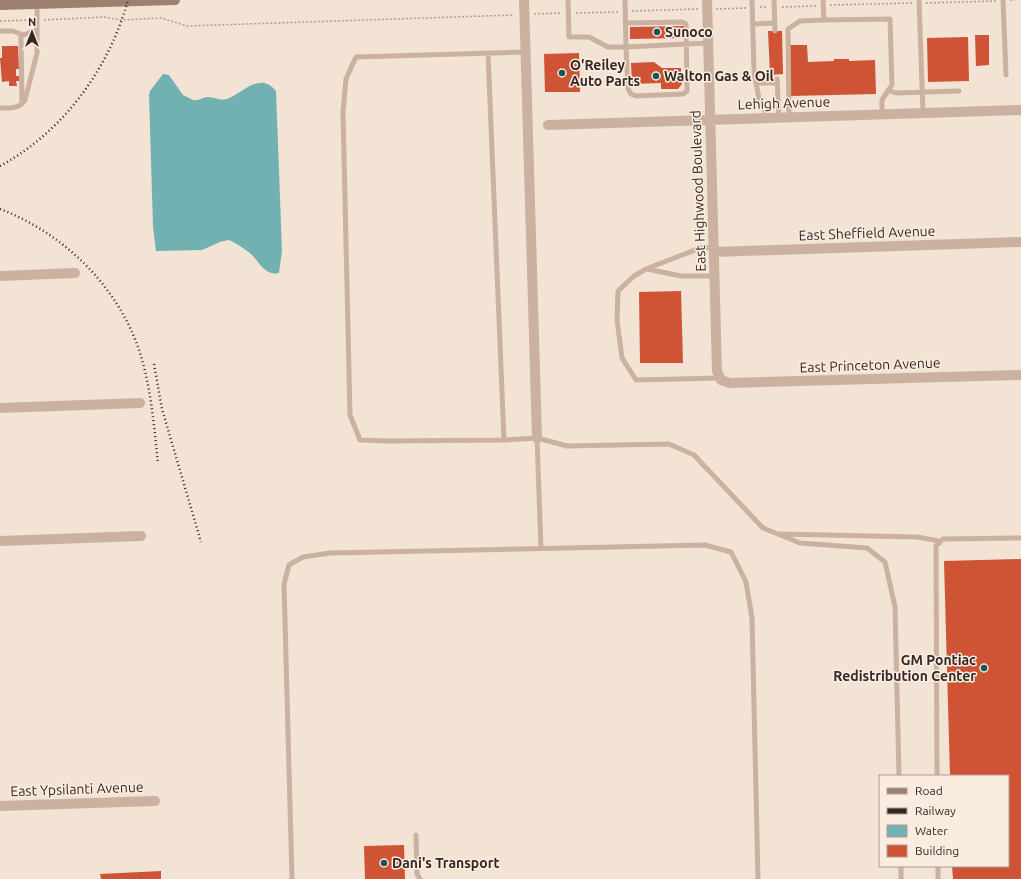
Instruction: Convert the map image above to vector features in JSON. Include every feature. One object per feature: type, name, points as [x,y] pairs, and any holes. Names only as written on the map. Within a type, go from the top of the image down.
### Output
[{"type":"main road","points":[[0,5],[175,0]]},
{"type":"street","points":[[524,0],[537,438]]},
{"type":"street","name":"East Highwood Boulevard","points":[[707,4],[717,371],[720,379]]},
{"type":"street","name":"Lehigh Avenue","points":[[548,125],[1021,110]]},
{"type":"street","name":"East Sheffield Avenue","points":[[714,250],[1021,242]]},
{"type":"street","points":[[0,276],[75,273]]},
{"type":"street","name":"East Princeton Avenue","points":[[720,379],[730,383],[1021,375]]},
{"type":"street","points":[[0,408],[140,403]]},
{"type":"street","points":[[0,541],[141,536]]},
{"type":"street","name":"East Ypsilanti Avenue","points":[[0,806],[155,801]]},
{"type":"lane","points":[[568,0],[569,38],[589,37],[608,47],[708,43]]},
{"type":"lane","points":[[625,0],[625,23],[628,89],[631,94],[644,96],[683,94],[687,91],[688,44],[686,24],[682,22],[625,23]]},
{"type":"lane","points":[[752,0],[754,71],[759,99],[768,118]]},
{"type":"lane","points":[[774,0],[775,31]]},
{"type":"lane","points":[[1003,0],[1006,75]]},
{"type":"lane","points":[[919,1],[923,113]]},
{"type":"lane","points":[[823,3],[824,20]]},
{"type":"lane","points":[[22,105],[28,90],[37,53],[37,4]]},
{"type":"lane","points":[[789,117],[788,29],[800,21],[824,20],[890,19],[892,85],[882,100],[882,114]]},
{"type":"lane","points":[[753,24],[775,23]]},
{"type":"lane","points":[[0,31],[13,31],[23,35],[37,30]]},
{"type":"lane","points":[[22,105],[20,41],[23,35]]},
{"type":"lane","points":[[525,52],[356,57],[346,79],[343,120],[350,415],[360,440],[504,440],[537,438],[567,446],[669,444],[694,455],[763,528],[800,543],[867,548],[885,562],[895,607],[899,775]]},
{"type":"lane","points":[[488,53],[504,440]]},
{"type":"lane","points":[[756,83],[777,81],[779,118]]},
{"type":"lane","points":[[888,90],[896,93],[959,91]]},
{"type":"lane","points":[[0,108],[22,105]]},
{"type":"lane","points":[[714,250],[700,248],[646,269],[634,276],[618,291],[617,320],[622,358],[636,380],[720,379]]},
{"type":"lane","points":[[646,269],[681,276],[714,276]]},
{"type":"lane","points":[[537,438],[541,548]]},
{"type":"lane","points":[[777,534],[917,536],[939,541],[943,539],[1021,538]]},
{"type":"lane","points":[[937,775],[934,554],[939,541]]},
{"type":"lane","points":[[292,879],[284,584],[289,565],[303,556],[330,553],[705,545],[731,552],[746,582],[752,618],[758,879]]},
{"type":"lane","points":[[416,835],[417,874],[420,879]]},
{"type":"lane","points":[[901,867],[901,879]]},
{"type":"lane","points":[[938,867],[938,879]]},
{"type":"path","points":[[0,21],[104,18],[122,20],[156,18],[166,19],[187,26],[502,17],[524,14],[625,11],[707,4],[753,8],[823,3],[1015,0]]},
{"type":"water","points":[[163,74],[169,75],[183,95],[193,100],[208,97],[222,100],[227,99],[258,83],[270,85],[276,91],[282,251],[279,273],[270,273],[266,271],[251,254],[229,240],[220,242],[202,250],[156,251],[153,227],[149,95],[150,91]]},
{"type":"building","name":"Sunoco","points":[[685,26],[685,38],[630,39],[630,27]]},
{"type":"building","points":[[768,31],[782,31],[783,74],[770,75]]},
{"type":"building","points":[[975,35],[989,35],[989,65],[976,66]]},
{"type":"building","points":[[968,37],[969,81],[928,82],[927,38]]},
{"type":"building","points":[[790,45],[807,45],[808,62],[834,61],[834,59],[849,59],[849,61],[875,60],[876,94],[791,96]]},
{"type":"building","points":[[2,46],[18,46],[19,69],[16,69],[16,76],[20,76],[20,81],[16,81],[17,86],[9,86],[9,81],[2,82],[0,58],[2,58]]},
{"type":"building","name":"O'Reiley Auto Parts","points":[[579,53],[580,92],[545,92],[544,54]]},
{"type":"building","name":"Walton Gas & Oil","points":[[654,62],[662,68],[681,68],[682,84],[678,89],[661,89],[661,83],[632,84],[631,63]]},
{"type":"building","points":[[681,291],[683,363],[640,363],[639,292]]},
{"type":"building","name":"GM Pontiac Redistribution Center","points":[[1021,559],[1021,879],[953,879],[952,867],[1009,867],[1009,775],[950,775],[944,561]]},
{"type":"building","name":"Dani's Transport","points":[[404,845],[405,879],[365,879],[364,846]]},
{"type":"building","points":[[161,871],[161,879],[101,879],[100,874]]},
{"type":"railway","points":[[0,166],[23,152],[44,135],[63,117],[80,96],[96,74],[109,50],[120,26],[128,0]]},
{"type":"railway","points":[[0,209],[23,219],[66,247],[85,264],[102,283],[117,304],[129,326],[143,364],[152,406],[158,464]]},
{"type":"railway","points":[[154,364],[162,409],[201,542]]},
{"type":"place","name":"Sunoco","points":[[657,32]]},
{"type":"place","name":"O'Reiley Auto Parts","points":[[562,73]]},
{"type":"place","name":"Walton Gas & Oil","points":[[656,76]]},
{"type":"place","name":"GM Pontiac Redistribution Center","points":[[984,668]]},
{"type":"place","name":"Dani's Transport","points":[[384,863]]}]
